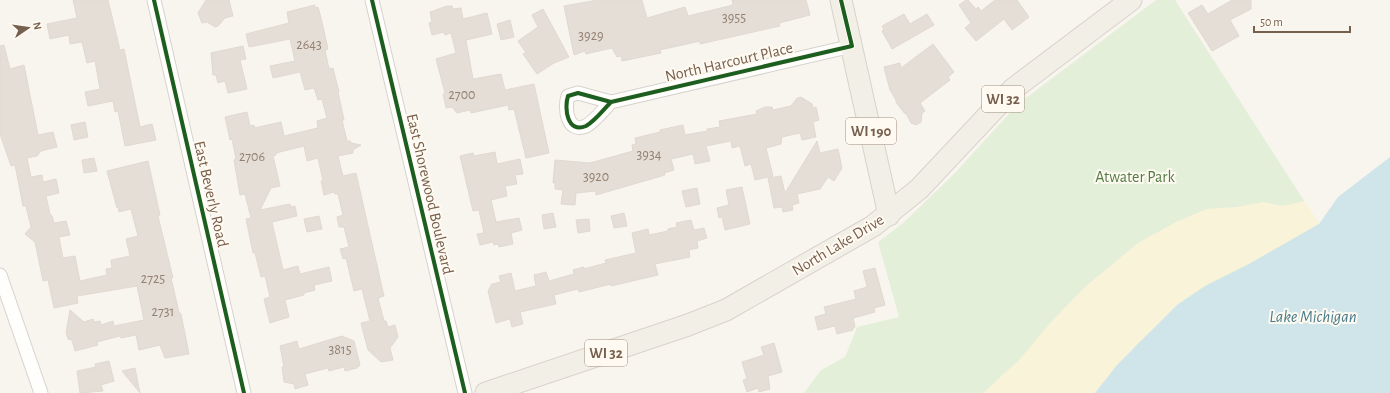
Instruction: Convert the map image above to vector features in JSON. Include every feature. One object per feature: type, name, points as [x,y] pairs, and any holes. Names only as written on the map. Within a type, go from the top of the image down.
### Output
[{"type":"main road","name":"WI 190","points":[[841,0],[889,215]]},
{"type":"main road","name":"North Lake Drive","points":[[486,393],[688,325],[726,310],[873,226],[889,215],[919,189],[1013,89],[1131,0]]},
{"type":"street","name":"East Beverly Road","points":[[154,0],[244,393]]},
{"type":"street","name":"East Shorewood Boulevard","points":[[372,0],[466,393]]},
{"type":"street","name":"North Harcourt Place","points":[[611,102],[852,46]]},
{"type":"street","points":[[0,275],[41,393]]},
{"type":"green space","name":"Atwater Park","points":[[1156,0],[1175,0],[1319,224],[1132,349],[1095,393],[804,393],[821,370],[845,357],[857,327],[899,317],[878,242],[902,224],[953,175],[1018,104]]},
{"type":"sand","points":[[1305,201],[1319,224],[1249,264],[1207,285],[1185,299],[1132,349],[1095,393],[983,393],[1019,360],[1051,322],[1086,286],[1138,243],[1176,222],[1207,209],[1237,207],[1263,202],[1283,206]]},
{"type":"water","name":"Lake Michigan","points":[[1390,157],[1390,393],[1095,393],[1117,365],[1177,305],[1207,285],[1249,264],[1319,224],[1338,197]]},
{"type":"building","points":[[73,0],[108,0],[120,50],[124,49],[140,127],[152,124],[156,140],[125,146],[118,111],[115,112],[113,101],[88,106],[85,92],[100,89],[95,61],[87,63],[82,42],[70,44],[69,35],[50,39],[47,24],[77,18]]},
{"type":"building","points":[[206,0],[229,0],[233,16],[225,18],[218,26],[215,27],[207,22],[202,23],[198,13]]},
{"type":"building","points":[[598,0],[642,0],[647,18],[685,7],[688,16],[733,5],[732,0],[806,0],[810,15],[779,23],[780,26],[700,44],[700,41],[660,50],[661,53],[622,61],[621,56],[617,57],[612,48],[586,54],[585,51],[574,55],[564,6]]},
{"type":"building","points":[[968,0],[976,9],[978,7],[981,11],[995,0],[1017,0],[1029,17],[1012,30],[1004,19],[976,41],[965,28],[971,23],[959,5]]},
{"type":"building","points":[[1232,0],[1251,0],[1251,9],[1230,20],[1239,36],[1212,51],[1188,13],[1202,5],[1208,14]]},
{"type":"building","points":[[315,5],[315,8],[318,7],[328,49],[325,50],[329,69],[333,68],[339,92],[344,120],[342,120],[347,141],[361,145],[353,150],[353,153],[338,156],[343,176],[356,173],[384,296],[378,298],[384,321],[386,321],[388,327],[395,325],[398,337],[390,348],[393,360],[381,362],[368,350],[361,323],[370,321],[362,289],[354,291],[346,258],[343,259],[340,249],[349,247],[344,227],[339,227],[337,217],[343,215],[338,194],[335,194],[334,192],[324,195],[321,181],[323,181],[318,158],[307,161],[304,146],[276,153],[276,155],[273,156],[280,186],[271,188],[260,210],[290,204],[291,207],[295,206],[297,216],[272,222],[283,270],[298,266],[300,274],[329,267],[332,281],[314,285],[315,290],[304,293],[304,295],[285,300],[289,317],[270,323],[264,299],[270,297],[265,276],[261,277],[255,253],[253,253],[246,219],[251,218],[245,194],[240,195],[234,160],[236,159],[225,117],[247,112],[250,126],[254,125],[254,128],[281,122],[284,136],[318,128],[317,121],[327,118],[322,99],[318,100],[314,88],[305,90],[300,72],[273,78],[270,66],[295,61],[290,39],[249,47],[246,34],[289,23],[287,12]]},
{"type":"building","points":[[447,6],[452,6],[453,9],[461,8],[463,19],[487,13],[492,34],[466,40],[473,79],[501,74],[505,90],[534,84],[549,153],[526,158],[514,109],[509,110],[508,105],[471,113],[470,110],[457,113],[452,107],[446,108],[443,94],[445,93],[436,59],[456,53],[451,33],[445,35],[444,32],[432,35],[429,23],[432,22],[430,12]]},
{"type":"building","points":[[543,9],[569,57],[554,63],[537,74],[523,54],[526,53],[518,41],[538,27],[532,15]]},
{"type":"building","points":[[904,14],[910,24],[927,14],[934,25],[892,49],[882,31],[884,30],[882,26]]},
{"type":"building","points":[[510,20],[514,37],[501,40],[497,24]]},
{"type":"building","points":[[933,44],[954,72],[948,77],[950,80],[920,103],[925,111],[922,113],[921,122],[916,125],[911,123],[906,113],[905,114],[896,102],[890,90],[884,67],[900,63],[901,68]]},
{"type":"building","points":[[4,45],[10,69],[24,65],[38,135],[53,132],[57,147],[41,151],[37,156],[27,158],[31,177],[42,175],[43,182],[56,179],[59,193],[46,196],[50,214],[54,223],[66,221],[70,235],[59,237],[63,258],[75,256],[80,281],[107,275],[106,269],[112,268],[111,260],[130,256],[126,239],[138,236],[131,209],[119,212],[107,171],[148,161],[160,215],[158,216],[173,278],[171,278],[179,312],[181,314],[189,354],[165,358],[160,345],[139,350],[136,335],[121,338],[120,336],[97,342],[98,345],[75,351],[72,340],[68,339],[66,332],[70,310],[84,322],[93,319],[94,322],[100,321],[101,325],[113,321],[114,326],[144,320],[137,286],[77,296],[78,303],[54,308],[48,280],[43,281],[35,242],[25,234],[31,227],[26,206],[23,206],[15,165],[11,166],[0,134],[0,46]]},
{"type":"building","points":[[243,46],[246,59],[240,60],[247,89],[228,93],[225,81],[218,83],[216,75],[213,75],[211,53]]},
{"type":"building","points":[[801,97],[812,104],[813,108],[816,107],[819,120],[813,122],[816,137],[802,140],[800,133],[782,137],[781,144],[766,148],[773,176],[755,180],[751,164],[745,166],[740,146],[732,148],[731,141],[706,146],[710,161],[695,164],[693,154],[671,159],[674,170],[664,173],[665,175],[596,195],[596,191],[576,193],[575,205],[561,204],[563,190],[555,189],[555,183],[553,183],[555,160],[590,163],[633,151],[632,145],[636,144],[635,138],[660,132],[660,130],[683,125],[685,135],[707,131],[707,129],[720,127],[719,121],[757,114],[756,111],[765,107],[772,107],[773,110],[791,106],[797,98]]},
{"type":"building","points":[[85,122],[88,137],[74,140],[71,125]]},
{"type":"building","points":[[817,141],[820,153],[838,149],[842,168],[834,181],[828,177],[820,189],[797,194],[799,203],[792,205],[793,210],[783,212],[782,207],[774,208],[768,178],[781,176],[785,193]]},
{"type":"building","points":[[495,152],[497,164],[520,159],[523,174],[515,175],[517,184],[505,186],[507,196],[491,200],[496,222],[519,218],[522,230],[511,233],[513,244],[499,247],[498,244],[494,245],[493,242],[480,245],[477,234],[484,233],[479,210],[473,211],[460,156],[473,153],[474,156]]},
{"type":"building","points":[[94,158],[97,171],[84,173],[82,160]]},
{"type":"building","points":[[742,187],[750,224],[725,230],[722,217],[719,218],[717,208],[729,205],[726,190]]},
{"type":"building","points":[[697,188],[700,204],[686,207],[682,191]]},
{"type":"building","points":[[553,213],[556,227],[544,229],[542,215]]},
{"type":"building","points":[[624,213],[627,226],[614,228],[611,216]]},
{"type":"building","points":[[319,216],[322,229],[307,232],[304,219]]},
{"type":"building","points":[[589,219],[590,231],[578,233],[576,220]]},
{"type":"building","points":[[691,220],[694,230],[704,228],[707,238],[697,241],[698,248],[689,250],[690,257],[655,264],[658,275],[611,286],[611,284],[579,292],[578,289],[554,295],[556,304],[520,312],[523,324],[512,327],[510,319],[496,323],[488,291],[492,284],[501,282],[499,276],[511,273],[515,291],[536,286],[534,275],[546,272],[549,281],[574,274],[573,270],[584,267],[584,269],[606,263],[605,260],[636,253],[632,233],[648,229],[649,235],[668,231],[668,229],[677,227],[676,223]]},
{"type":"building","points":[[875,268],[885,305],[874,308],[875,312],[853,318],[855,327],[853,330],[837,334],[835,326],[818,330],[815,317],[826,314],[824,307],[856,299],[854,291],[867,287],[863,271]]},
{"type":"building","points":[[342,336],[354,341],[360,365],[357,368],[345,371],[344,367],[329,371],[328,368],[305,374],[308,385],[295,389],[294,384],[284,382],[282,367],[284,367],[280,346],[297,341],[299,349]]},
{"type":"building","points":[[774,343],[782,372],[768,376],[770,389],[759,392],[758,388],[747,392],[743,380],[747,379],[742,362],[764,355],[761,347]]},
{"type":"building","points":[[109,361],[114,381],[101,385],[103,391],[80,393],[77,371],[96,367],[95,364]]},
{"type":"building","points":[[135,368],[140,393],[122,371]]},
{"type":"cycle path","points":[[154,0],[244,393]]},
{"type":"cycle path","points":[[372,0],[465,393]]},
{"type":"cycle path","points":[[611,102],[586,126],[580,128],[575,126],[568,118],[566,107],[568,96],[578,93],[611,102],[852,46],[841,0]]}]
